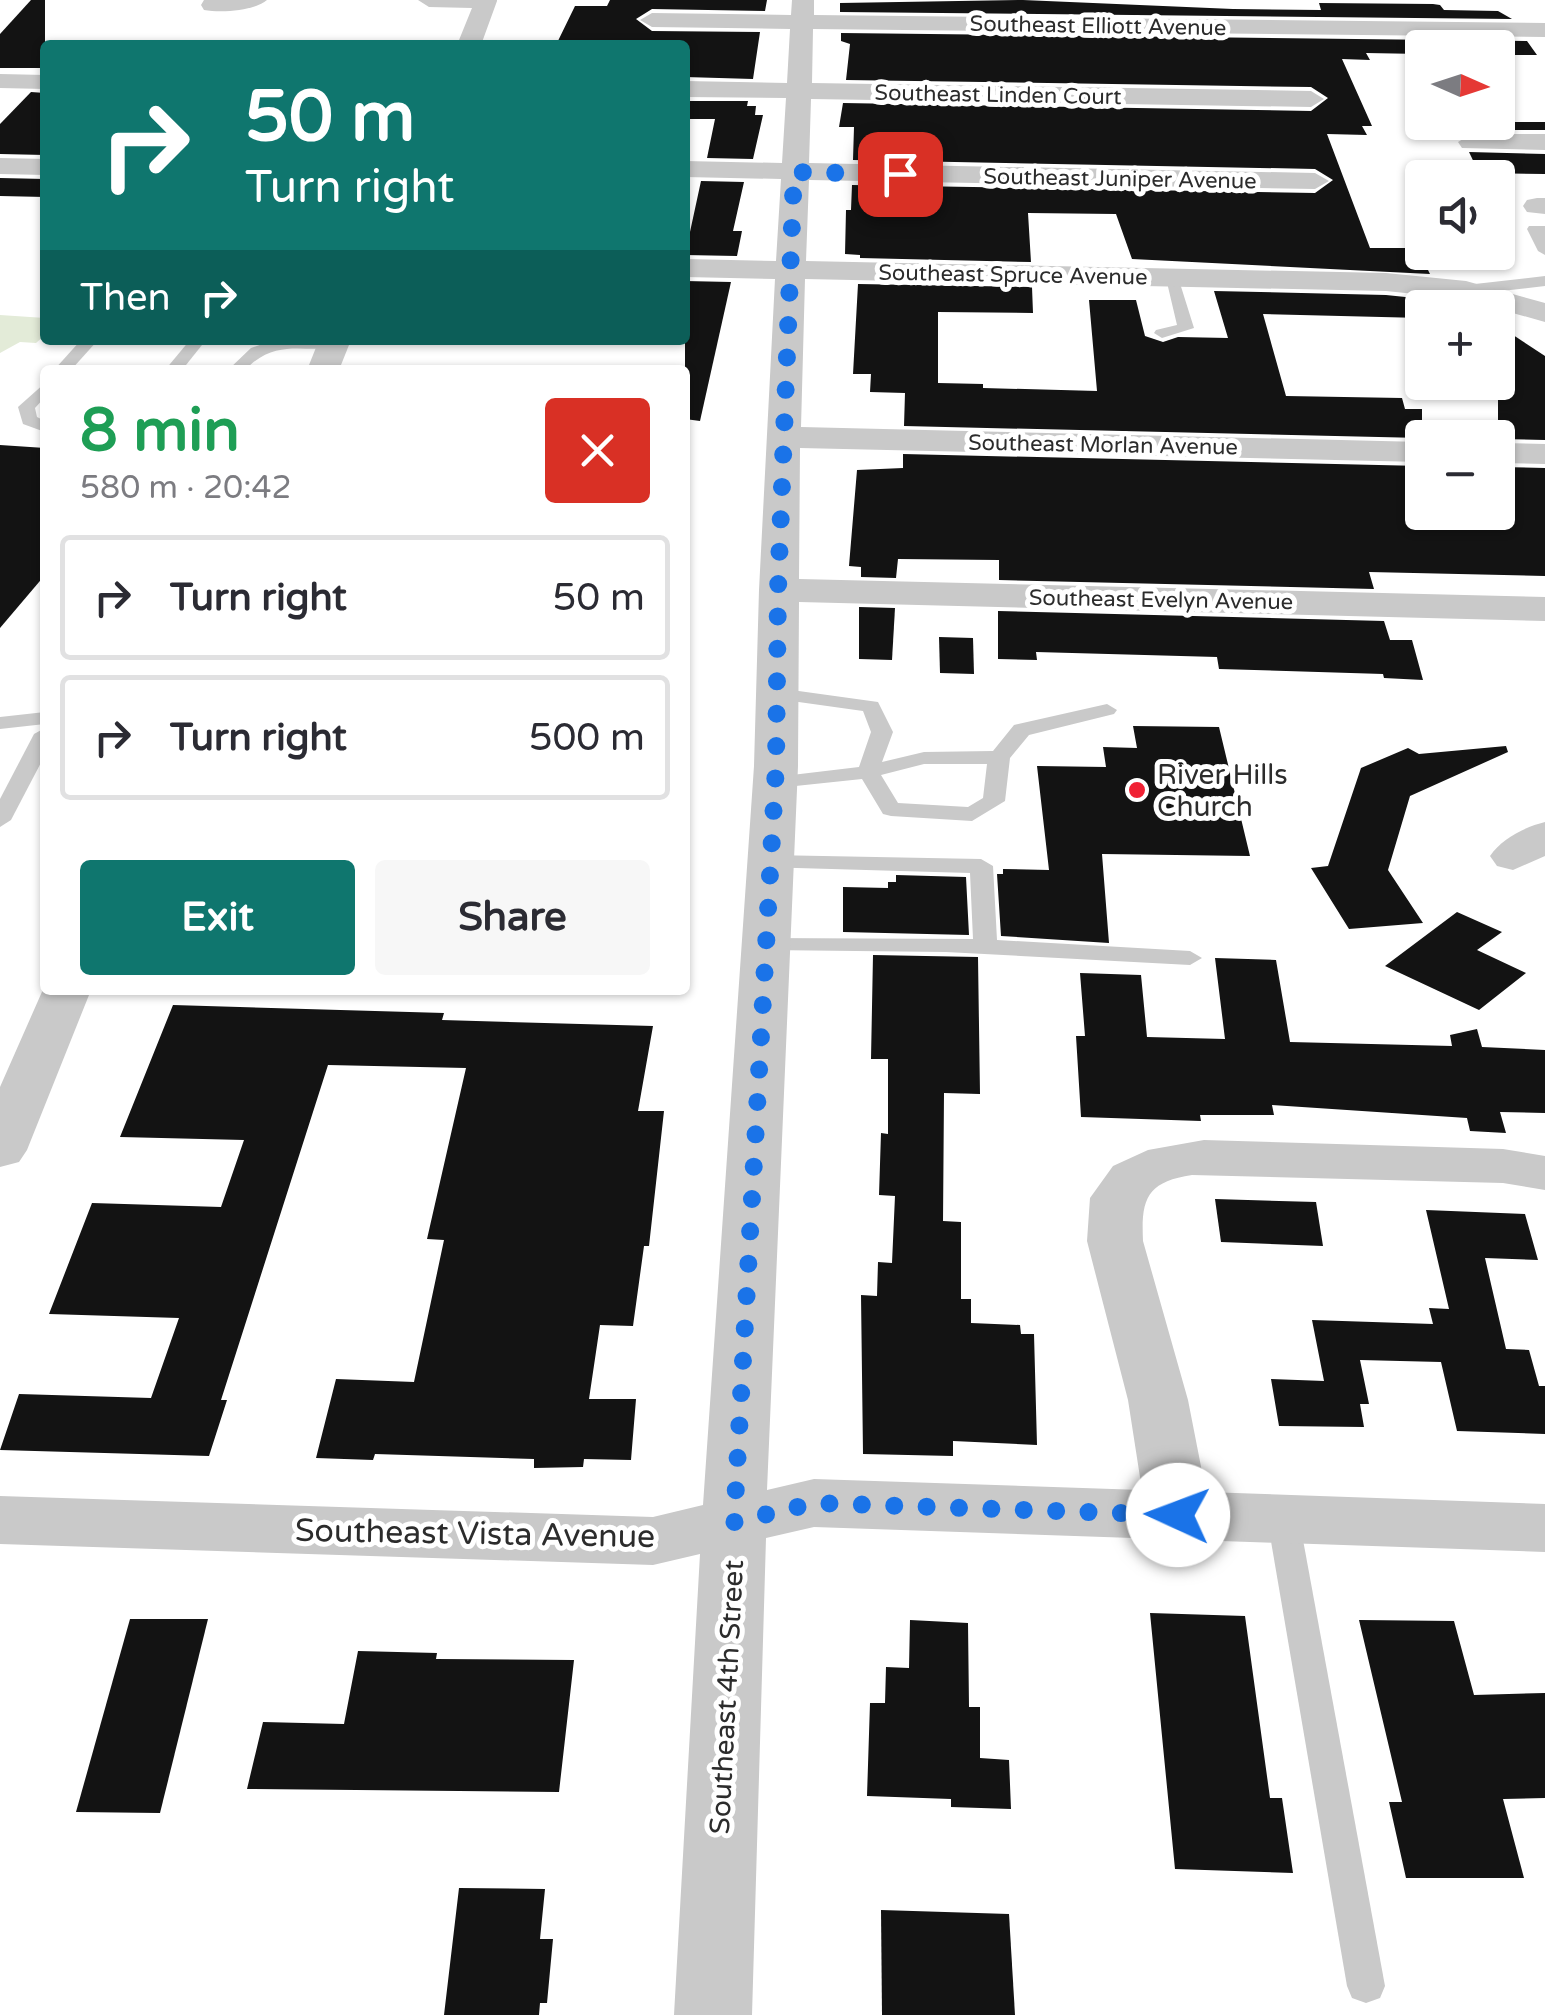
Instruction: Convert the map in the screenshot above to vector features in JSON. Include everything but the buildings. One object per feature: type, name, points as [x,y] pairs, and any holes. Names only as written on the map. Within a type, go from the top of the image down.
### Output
[{"type":"street","points":[[212,5],[256,0]]},
{"type":"street","points":[[429,0],[486,0],[472,40]]},
{"type":"street","points":[[1378,0],[1396,28]]},
{"type":"street","name":"Southeast Elliott Avenue","points":[[652,20],[802,11],[1545,30]]},
{"type":"street","name":"Southeast 4th Street","points":[[712,2015],[734,1522],[775,784],[783,437],[802,11]]},
{"type":"street","points":[[0,81],[40,82]]},
{"type":"street","name":"Southeast Linden Court","points":[[690,90],[1312,99]]},
{"type":"street","points":[[1471,142],[1545,142]]},
{"type":"street","points":[[0,166],[40,167]]},
{"type":"street","name":"Southeast Juniper Avenue","points":[[690,169],[1315,181]]},
{"type":"street","name":"Southeast Spruce Avenue","points":[[690,268],[1342,280],[1538,295]]},
{"type":"street","name":"Southeast Morlan Avenue","points":[[783,437],[1405,452]]},
{"type":"street","points":[[1515,453],[1545,454]]},
{"type":"street","name":"Southeast Evelyn Avenue","points":[[778,590],[1545,609]]},
{"type":"street","points":[[0,1150],[64,995]]},
{"type":"street","points":[[1178,1515],[1158,1398],[1116,1248],[1112,1217],[1118,1194],[1134,1178],[1172,1160],[1204,1157],[1504,1166],[1545,1173]]},
{"type":"street","name":"Southeast Vista Avenue","points":[[0,1520],[654,1541],[814,1503],[1545,1528]]},
{"type":"lane","points":[[1542,214],[1534,230],[1545,252]]},
{"type":"lane","points":[[1162,334],[1186,328],[1170,277]]},
{"type":"lane","points":[[67,365],[85,345]]},
{"type":"lane","points":[[177,365],[194,345]]},
{"type":"lane","points":[[241,365],[267,345]]},
{"type":"lane","points":[[293,345],[331,351]]},
{"type":"lane","points":[[40,393],[26,408],[28,420],[40,425]]},
{"type":"lane","points":[[776,694],[871,706],[882,732],[868,772]]},
{"type":"lane","points":[[868,772],[891,810],[972,814],[994,801],[999,756],[1022,730],[1107,710]]},
{"type":"lane","points":[[0,723],[40,719]]},
{"type":"lane","points":[[0,820],[40,744]]},
{"type":"lane","points":[[775,784],[868,772],[924,758],[999,756]]},
{"type":"lane","points":[[770,862],[981,866],[985,948]]},
{"type":"lane","points":[[766,943],[1190,958]]},
{"type":"lane","points":[[1283,1518],[1366,1986]]},
{"type":"green space","points":[[0,315],[40,318],[40,339],[36,343],[20,342],[0,353]]},
{"type":"place","name":"River Hills Church","points":[[1137,790]]},
{"type":"route","points":[[900,174],[794,172],[778,590],[776,766],[734,1522],[814,1503],[1178,1515]]}]
